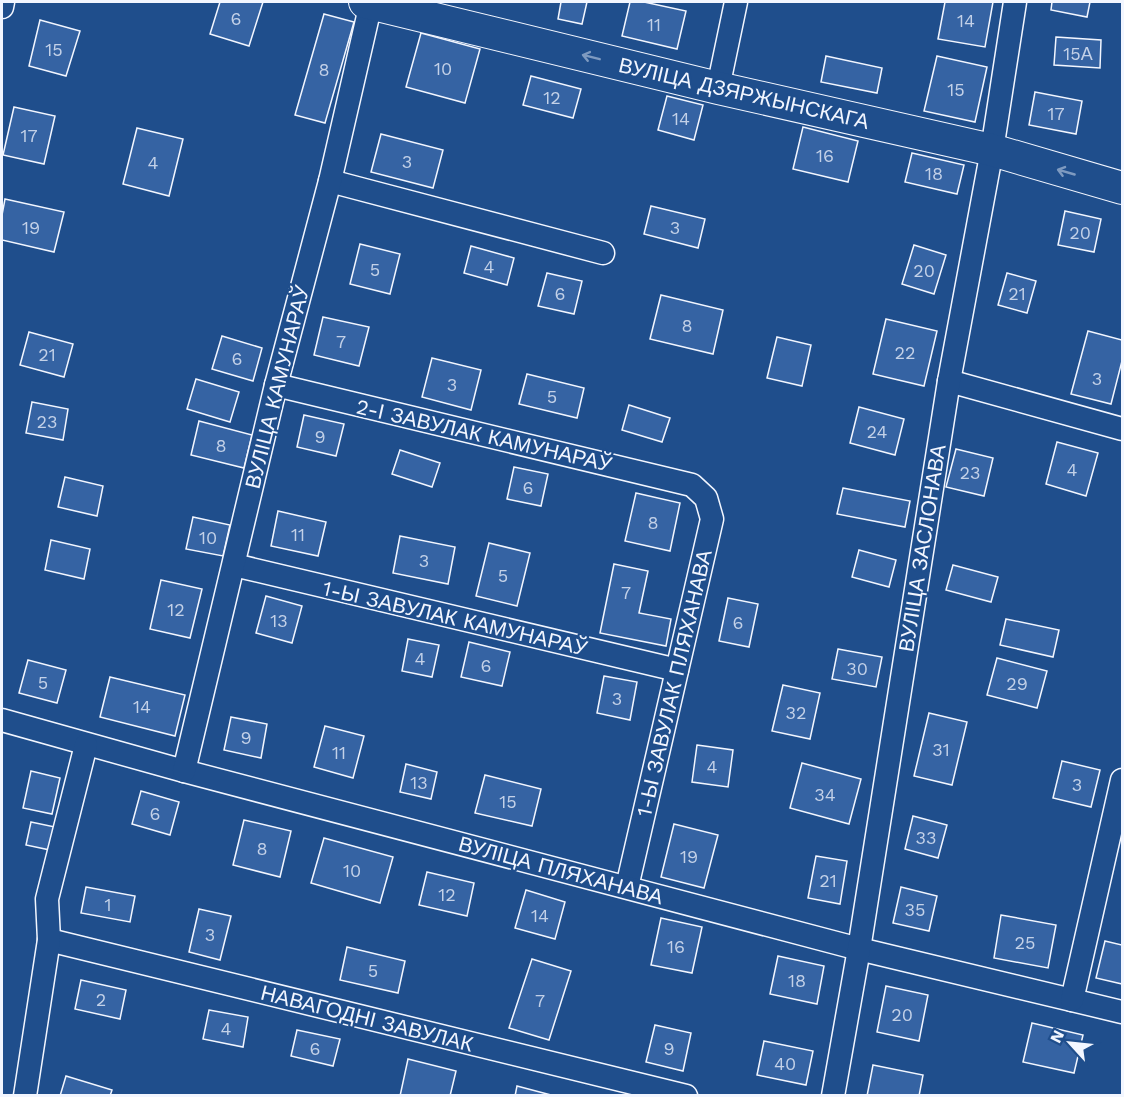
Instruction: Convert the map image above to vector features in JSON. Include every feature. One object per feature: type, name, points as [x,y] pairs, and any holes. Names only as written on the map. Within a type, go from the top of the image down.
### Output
[{"type":"street","points":[[2,7],[3,2]]},
{"type":"street","name":"ВУЛІЦА ДЗЯРЖЫНСКАГА","points":[[368,2],[718,88],[992,150],[1122,188]]},
{"type":"street","name":"ВУЛІЦА КАМУНАРАЎ","points":[[184,771],[276,385],[330,181],[368,2]]},
{"type":"street","points":[[718,88],[736,2]]},
{"type":"street","name":"ВУЛІЦА ЗАСЛОНАВА","points":[[833,1095],[859,949],[949,381],[992,150],[1015,2]]},
{"type":"street","points":[[330,181],[603,253]]},
{"type":"street","points":[[949,381],[1122,429]]},
{"type":"street","name":"2-І ЗАВУЛАК КАМУНАРАЎ","points":[[276,385],[692,485]]},
{"type":"street","name":"1-Ы ЗАВУЛАК ПЛЯХАНАВА","points":[[627,887],[712,519],[706,498],[692,485]]},
{"type":"street","name":"1-Ы ЗАВУЛАК КАМУНАРАЎ","points":[[234,566],[677,670]]},
{"type":"street","name":"ВУЛІЦА ПЛЯХАНАВА","points":[[2,720],[86,745],[859,949],[1122,1012]]},
{"type":"street","points":[[25,1095],[49,940],[47,899],[86,745]]},
{"type":"street","points":[[1072,1000],[1122,780]]},
{"type":"street","name":"НАВАГОДНІ ЗАВУЛАК","points":[[49,940],[686,1095]]},
{"type":"building","points":[[220,2],[263,2],[249,46],[210,34]]},
{"type":"building","points":[[561,2],[587,2],[582,24],[558,19]]},
{"type":"building","points":[[630,2],[644,2],[686,11],[677,49],[622,36]]},
{"type":"building","points":[[945,2],[993,2],[985,47],[938,39]]},
{"type":"building","points":[[1052,2],[1090,2],[1087,17],[1051,10]]},
{"type":"building","points":[[324,14],[354,22],[325,123],[295,115]]},
{"type":"building","points":[[40,20],[80,31],[66,76],[29,66]]},
{"type":"building","points":[[421,33],[480,49],[465,103],[406,87]]},
{"type":"building","points":[[1056,37],[1101,40],[1100,68],[1054,65]]},
{"type":"building","points":[[826,56],[882,68],[877,93],[821,82]]},
{"type":"building","points":[[937,56],[987,67],[975,122],[924,111]]},
{"type":"building","points":[[531,76],[581,89],[573,118],[523,105]]},
{"type":"building","points":[[1035,92],[1082,101],[1076,134],[1029,125]]},
{"type":"building","points":[[667,96],[703,105],[694,140],[658,130]]},
{"type":"building","points":[[14,107],[55,116],[44,164],[3,155]]},
{"type":"building","points":[[803,127],[858,141],[848,182],[793,169]]},
{"type":"building","points":[[137,128],[183,139],[169,196],[123,184]]},
{"type":"building","points":[[381,134],[443,150],[433,188],[371,172]]},
{"type":"building","points":[[912,153],[964,165],[957,194],[905,182]]},
{"type":"building","points":[[5,199],[64,212],[54,252],[2,240],[2,215]]},
{"type":"building","points":[[651,206],[705,219],[698,248],[644,234]]},
{"type":"building","points":[[1065,211],[1101,219],[1094,252],[1058,245]]},
{"type":"building","points":[[360,244],[400,254],[390,294],[350,284]]},
{"type":"building","points":[[914,245],[946,255],[934,294],[902,284]]},
{"type":"building","points":[[471,246],[514,258],[507,285],[464,273]]},
{"type":"building","points":[[547,273],[582,281],[574,314],[538,306]]},
{"type":"building","points":[[1007,273],[1036,281],[1027,313],[998,305]]},
{"type":"building","points":[[661,295],[723,310],[713,354],[650,339]]},
{"type":"building","points":[[323,317],[369,327],[359,366],[314,355]]},
{"type":"building","points":[[886,319],[937,331],[924,386],[873,374]]},
{"type":"building","points":[[1088,331],[1122,340],[1122,361],[1111,404],[1071,394]]},
{"type":"building","points":[[29,332],[73,344],[64,377],[20,365]]},
{"type":"building","points":[[222,336],[262,348],[253,381],[212,369]]},
{"type":"building","points":[[777,337],[811,345],[802,386],[767,378]]},
{"type":"building","points":[[432,358],[481,370],[471,410],[422,397]]},
{"type":"building","points":[[527,374],[584,388],[577,418],[519,404]]},
{"type":"building","points":[[196,379],[239,392],[230,422],[187,409]]},
{"type":"building","points":[[32,402],[68,409],[63,440],[26,433]]},
{"type":"building","points":[[629,405],[670,418],[662,442],[622,430]]},
{"type":"building","points":[[859,407],[904,419],[895,455],[850,443]]},
{"type":"building","points":[[304,415],[344,424],[336,456],[297,447]]},
{"type":"building","points":[[199,421],[252,435],[244,468],[191,455]]},
{"type":"building","points":[[1057,442],[1098,453],[1086,496],[1046,484]]},
{"type":"building","points":[[956,449],[993,458],[984,496],[946,487]]},
{"type":"building","points":[[400,450],[440,463],[432,487],[392,474]]},
{"type":"building","points":[[514,467],[548,474],[541,506],[507,499]]},
{"type":"building","points":[[65,477],[103,486],[97,516],[58,507]]},
{"type":"building","points":[[843,488],[910,501],[905,527],[837,514]]},
{"type":"building","points":[[636,493],[680,503],[670,551],[625,541]]},
{"type":"building","points":[[278,511],[326,522],[318,556],[271,546]]},
{"type":"building","points":[[193,517],[230,525],[223,556],[186,549]]},
{"type":"building","points":[[400,536],[455,547],[448,584],[393,573]]},
{"type":"building","points":[[51,540],[90,549],[84,579],[45,570]]},
{"type":"building","points":[[489,543],[530,553],[517,606],[476,596]]},
{"type":"building","points":[[859,550],[896,560],[889,587],[852,577]]},
{"type":"building","points":[[614,564],[648,571],[639,613],[671,619],[666,646],[600,633]]},
{"type":"building","points":[[953,565],[998,577],[991,602],[946,590]]},
{"type":"building","points":[[161,580],[202,589],[190,638],[150,629]]},
{"type":"building","points":[[266,596],[302,606],[292,643],[256,633]]},
{"type":"building","points":[[728,598],[758,604],[749,647],[719,641]]},
{"type":"building","points":[[1006,619],[1059,630],[1053,657],[1000,645]]},
{"type":"building","points":[[408,639],[439,645],[432,677],[402,671]]},
{"type":"building","points":[[469,642],[510,652],[502,686],[461,677]]},
{"type":"building","points":[[838,649],[882,657],[876,687],[832,679]]},
{"type":"building","points":[[997,658],[1047,671],[1037,708],[987,695]]},
{"type":"building","points":[[28,660],[66,670],[57,703],[19,693]]},
{"type":"building","points":[[604,676],[637,682],[630,720],[597,713]]},
{"type":"building","points":[[110,677],[185,695],[175,736],[100,717]]},
{"type":"building","points":[[783,685],[820,693],[810,739],[772,731]]},
{"type":"building","points":[[929,713],[967,722],[952,785],[914,776]]},
{"type":"building","points":[[231,717],[267,724],[261,758],[224,750]]},
{"type":"building","points":[[325,726],[364,736],[353,778],[314,767]]},
{"type":"building","points":[[697,745],[733,750],[728,787],[692,782]]},
{"type":"building","points":[[1062,761],[1100,770],[1091,807],[1053,798]]},
{"type":"building","points":[[802,763],[861,779],[849,824],[790,808]]},
{"type":"building","points":[[406,764],[437,772],[431,799],[400,792]]},
{"type":"building","points":[[31,771],[60,778],[52,814],[23,808]]},
{"type":"building","points":[[485,775],[541,789],[532,826],[475,813]]},
{"type":"building","points":[[141,791],[179,802],[170,835],[132,824]]},
{"type":"building","points":[[913,816],[947,825],[938,858],[905,849]]},
{"type":"building","points":[[244,820],[291,831],[280,877],[233,865]]},
{"type":"building","points":[[31,822],[55,827],[50,850],[26,845]]},
{"type":"building","points":[[674,824],[718,835],[704,888],[661,877]]},
{"type":"building","points":[[324,838],[393,857],[380,903],[311,883]]},
{"type":"building","points":[[816,856],[847,861],[840,904],[808,898]]},
{"type":"building","points":[[427,872],[474,883],[467,916],[419,905]]},
{"type":"building","points":[[86,887],[135,896],[130,922],[81,913]]},
{"type":"building","points":[[901,887],[937,896],[929,931],[893,923]]},
{"type":"building","points":[[526,890],[565,902],[555,939],[515,928]]},
{"type":"building","points":[[199,909],[231,916],[220,960],[189,952]]},
{"type":"building","points":[[1001,915],[1056,925],[1048,968],[994,958]]},
{"type":"building","points":[[661,918],[702,927],[692,973],[651,965]]},
{"type":"building","points":[[1105,941],[1122,945],[1122,984],[1096,978]]},
{"type":"building","points":[[347,947],[405,961],[398,993],[340,980]]},
{"type":"building","points":[[778,956],[824,966],[817,1004],[770,994]]},
{"type":"building","points":[[532,959],[571,971],[549,1040],[509,1028]]},
{"type":"building","points":[[81,980],[126,990],[120,1019],[75,1009]]},
{"type":"building","points":[[886,986],[928,995],[919,1041],[877,1032]]},
{"type":"building","points":[[209,1010],[248,1017],[243,1047],[203,1039]]},
{"type":"building","points":[[1032,1023],[1083,1035],[1074,1073],[1023,1062]]},
{"type":"building","points":[[655,1025],[691,1033],[683,1071],[646,1062]]},
{"type":"building","points":[[297,1030],[340,1039],[333,1066],[291,1056]]},
{"type":"building","points":[[764,1041],[813,1051],[806,1085],[757,1075]]},
{"type":"building","points":[[408,1059],[456,1071],[450,1096],[400,1096]]},
{"type":"building","points":[[873,1065],[923,1075],[919,1096],[867,1096]]},
{"type":"building","points":[[66,1076],[112,1090],[110,1096],[60,1096]]},
{"type":"building","points":[[517,1086],[551,1095],[515,1096]]}]
